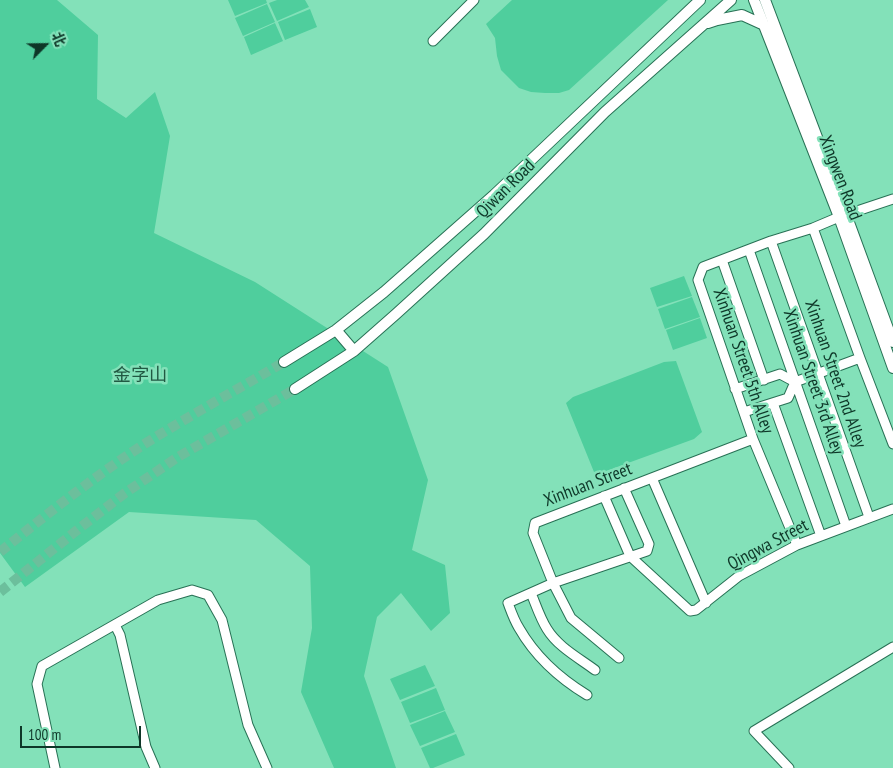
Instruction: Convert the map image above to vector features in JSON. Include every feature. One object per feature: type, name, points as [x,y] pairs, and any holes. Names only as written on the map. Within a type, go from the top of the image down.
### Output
[{"type":"main road","name":"Qiwan Road","points":[[284,362],[336,330],[384,292],[494,195],[700,0]]},
{"type":"main road","name":"Qiwan Road","points":[[295,389],[354,350],[484,234],[605,112],[731,0]]},
{"type":"main road","name":"Xingwen Road","points":[[754,0],[769,24],[893,342]]},
{"type":"main road","name":"Xingwen Road","points":[[766,0],[769,24]]},
{"type":"main road","points":[[703,26],[717,20],[742,15],[769,24],[775,11],[773,0]]},
{"type":"main road","name":"Xingwen Road","points":[[842,214],[893,368]]},
{"type":"main road","points":[[336,330],[354,350]]},
{"type":"street","points":[[433,41],[474,0]]},
{"type":"street","points":[[842,214],[893,193]]},
{"type":"street","points":[[842,214],[893,199]]},
{"type":"street","name":"Xinhuan Street 5th Alley","points":[[797,545],[753,439],[698,280],[703,267],[813,228],[842,214]]},
{"type":"street","points":[[813,228],[893,444]]},
{"type":"street","name":"Xinhuan Street 2nd Alley","points":[[772,242],[869,517]]},
{"type":"street","name":"Xinhuan Street 3rd Alley","points":[[749,250],[846,526]]},
{"type":"street","points":[[722,260],[764,380]]},
{"type":"street","points":[[744,412],[788,398],[795,382],[860,358]]},
{"type":"street","points":[[735,388],[780,374],[795,382]]},
{"type":"street","points":[[773,403],[821,536]]},
{"type":"street","name":"Xinhuan Street","points":[[619,658],[571,618],[553,583],[533,533],[536,522],[753,439]]},
{"type":"street","points":[[652,478],[706,603]]},
{"type":"street","points":[[587,695],[553,670],[536,652],[518,627],[508,603],[553,583],[647,551],[649,544],[624,488]]},
{"type":"street","name":"Qingwa Street","points":[[604,496],[631,556],[690,611],[696,610],[706,603],[739,576],[797,545],[893,509]]},
{"type":"street","points":[[55,768],[37,684],[42,666],[158,600],[192,590],[208,596],[222,620],[248,725],[268,768]]},
{"type":"street","points":[[531,593],[541,619],[556,640],[595,670]]},
{"type":"street","points":[[116,624],[146,747],[155,768]]},
{"type":"street","points":[[789,768],[754,731],[893,647]]},
{"type":"green space","name":"金字山","points":[[0,0],[57,0],[98,35],[97,99],[126,118],[155,92],[170,136],[154,233],[255,282],[388,367],[428,480],[412,550],[445,565],[450,613],[431,631],[401,593],[377,617],[364,676],[396,768],[334,768],[301,692],[312,628],[310,566],[256,520],[129,512],[25,587],[0,553]]},
{"type":"green space","points":[[228,0],[266,0],[267,3],[235,16]]},
{"type":"green space","points":[[277,0],[305,0],[309,7],[277,21],[269,3]]},
{"type":"green space","points":[[512,0],[668,0],[569,90],[559,93],[545,93],[531,92],[519,88],[501,70],[495,38],[486,24]]},
{"type":"green space","points":[[267,4],[275,22],[243,36],[235,18]]},
{"type":"green space","points":[[310,9],[317,27],[285,40],[278,22]]},
{"type":"green space","points":[[275,23],[283,41],[251,55],[244,37]]},
{"type":"green space","points":[[684,276],[692,296],[657,307],[650,288]]},
{"type":"green space","points":[[692,297],[700,317],[665,329],[658,309]]},
{"type":"green space","points":[[700,318],[707,338],[673,350],[666,330]]},
{"type":"green space","points":[[676,361],[702,432],[694,439],[606,471],[594,472],[566,403],[573,397],[664,362]]},
{"type":"green space","points":[[425,665],[435,686],[400,700],[390,679]]},
{"type":"green space","points":[[436,688],[445,710],[410,723],[401,702]]},
{"type":"green space","points":[[445,711],[455,732],[420,746],[410,725]]},
{"type":"green space","points":[[456,734],[465,755],[430,768],[421,748]]},
{"type":"tunnel","points":[[0,552],[108,469],[146,443],[284,362]]},
{"type":"tunnel","points":[[0,592],[125,493],[178,457],[295,389]]}]
